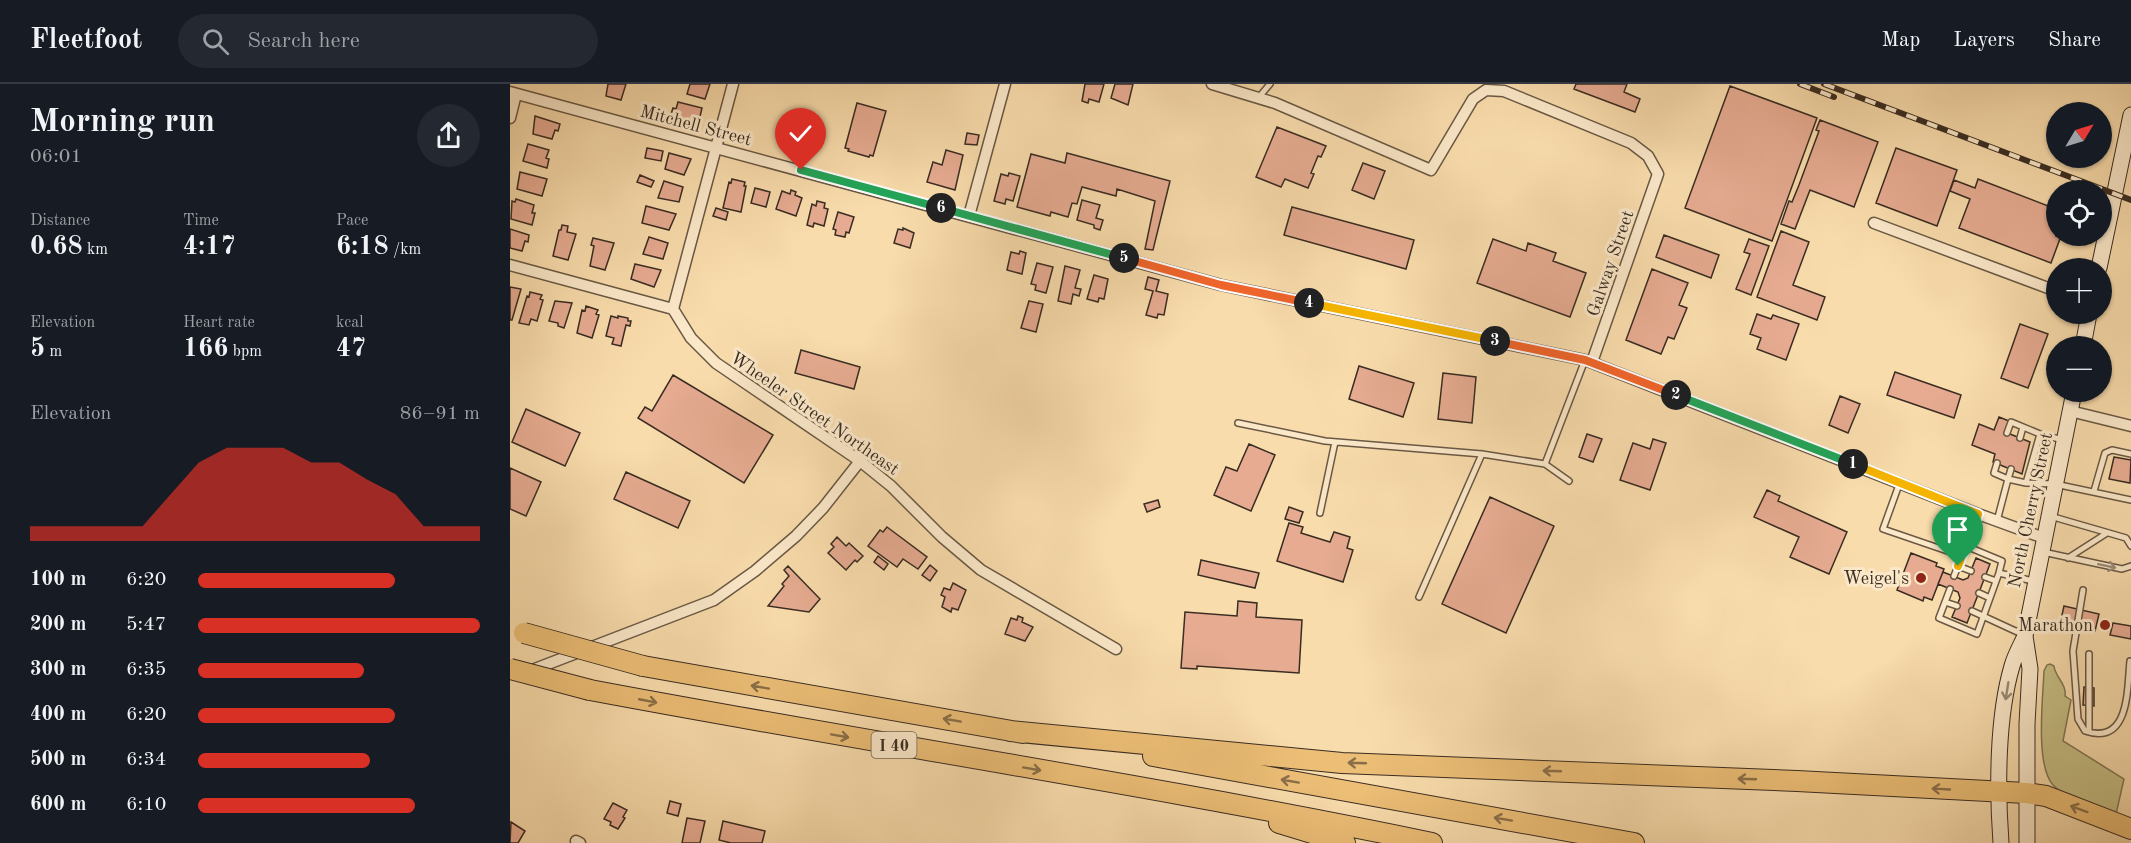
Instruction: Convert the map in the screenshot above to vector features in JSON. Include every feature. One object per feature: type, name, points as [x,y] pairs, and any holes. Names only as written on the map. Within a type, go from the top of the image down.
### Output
[{"type":"highway","name":"I 40","points":[[517,630],[643,666],[1634,843]]},
{"type":"highway","name":"I 40","points":[[510,669],[591,690],[754,721],[1310,818],[1432,843]]},
{"type":"highway","points":[[1010,730],[1342,763],[1797,781],[2026,793],[2046,796],[2131,829]]},
{"type":"highway","points":[[1198,798],[1345,843]]},
{"type":"street","points":[[510,265],[674,309],[733,84]]},
{"type":"street","points":[[969,216],[1005,84]]},
{"type":"street","points":[[1212,84],[1259,97]]},
{"type":"street","name":"Galway Street","points":[[1259,97],[1431,170],[1473,99],[1486,90],[1504,91],[1631,143],[1648,156],[1658,174],[1589,361]]},
{"type":"street","points":[[510,118],[513,93]]},
{"type":"street","name":"Mitchell Street","points":[[513,93],[1221,285],[1589,361],[1997,521],[2042,545]]},
{"type":"street","points":[[2100,258],[2130,123]]},
{"type":"street","points":[[1874,223],[2046,287]]},
{"type":"street","name":"Wheeler Street Northeast","points":[[674,309],[691,338],[716,363],[860,461],[891,486],[942,537],[981,570],[1116,649]]},
{"type":"street","name":"North Cherry Street","points":[[2001,843],[2000,792],[2006,691],[2012,664],[2025,636],[2072,402]]},
{"type":"street","points":[[2070,411],[2131,426]]},
{"type":"street","points":[[510,679],[714,600],[755,571],[795,536],[824,508],[860,461]]},
{"type":"street","name":"North Cherry Street","points":[[2025,636],[2030,669],[2027,724],[2027,843]]},
{"type":"lane","points":[[1259,97],[1270,84]]},
{"type":"lane","points":[[1545,464],[1589,361]]},
{"type":"lane","points":[[2007,433],[2011,422],[2040,434],[2064,440]]},
{"type":"lane","points":[[1238,423],[1335,442],[1482,454],[1545,464],[1569,481]]},
{"type":"lane","points":[[2020,438],[2023,427]]},
{"type":"lane","points":[[2026,483],[2040,434]]},
{"type":"lane","points":[[1320,513],[1335,442]]},
{"type":"lane","points":[[2094,491],[2104,453],[2112,450],[2131,454]]},
{"type":"lane","points":[[1419,597],[1482,454]]},
{"type":"lane","points":[[1997,463],[1994,473],[2026,483],[2055,484],[2131,500]]},
{"type":"lane","points":[[1997,521],[2011,469]]},
{"type":"lane","points":[[1900,482],[1883,529],[1962,556]]},
{"type":"lane","points":[[1954,576],[1978,514]]},
{"type":"lane","points":[[2049,515],[2126,538],[2131,546]]},
{"type":"lane","points":[[2068,558],[2107,533]]},
{"type":"lane","points":[[2042,545],[2068,558],[2122,569],[2131,566]]},
{"type":"lane","points":[[1950,589],[1939,618],[1977,634],[2002,561],[1966,546]]},
{"type":"lane","points":[[1958,566],[1971,571]]},
{"type":"lane","points":[[1999,573],[2035,581]]},
{"type":"lane","points":[[1985,577],[1996,581]]},
{"type":"lane","points":[[2083,590],[2073,651],[2078,719],[2085,731],[2101,734],[2111,730],[2120,721],[2125,706],[2130,661]]},
{"type":"lane","points":[[1979,593],[1990,598]]},
{"type":"lane","points":[[1945,602],[1957,606]]},
{"type":"lane","points":[[1972,611],[2025,636]]},
{"type":"lane","points":[[2089,654],[2089,732]]},
{"type":"shaded area","points":[[2050,664],[2054,666],[2063,684],[2065,696],[2071,700],[2063,741],[2124,779],[2116,814],[2083,803],[2059,791],[2047,775],[2042,747],[2042,714],[2044,671]]},
{"type":"building","points":[[608,84],[626,84],[621,100],[606,96]]},
{"type":"building","points":[[690,84],[710,84],[705,99],[687,94]]},
{"type":"building","points":[[1085,84],[1104,84],[1099,102],[1089,99],[1088,103],[1082,101]]},
{"type":"building","points":[[1115,84],[1133,84],[1128,105],[1111,98]]},
{"type":"building","points":[[1576,84],[1627,84],[1624,92],[1640,99],[1635,112],[1574,89]]},
{"type":"building","points":[[1730,86],[1817,118],[1772,241],[1685,208]]},
{"type":"building","points":[[678,102],[702,108],[698,125],[670,117]]},
{"type":"building","points":[[857,103],[886,111],[873,156],[848,151],[849,149],[845,148]]},
{"type":"building","points":[[535,116],[560,124],[552,139],[533,134]]},
{"type":"building","points":[[1820,120],[1878,142],[1854,207],[1810,190],[1795,229],[1781,224],[1789,201],[1792,202],[1799,185],[1819,131],[1816,130]]},
{"type":"building","points":[[1277,127],[1326,146],[1321,157],[1318,156],[1308,188],[1285,179],[1281,187],[1256,177]]},
{"type":"building","points":[[967,133],[979,135],[977,145],[965,144]]},
{"type":"building","points":[[528,144],[549,150],[546,158],[549,159],[547,168],[523,161]]},
{"type":"building","points":[[647,148],[663,151],[661,161],[645,158]]},
{"type":"building","points":[[1896,148],[1957,170],[1937,226],[1876,203]]},
{"type":"building","points":[[946,150],[963,155],[955,190],[927,182],[933,162],[942,165]]},
{"type":"building","points":[[669,153],[691,159],[684,175],[665,169]]},
{"type":"building","points":[[1067,153],[1170,181],[1153,250],[1145,249],[1155,201],[1117,189],[1116,196],[1082,187],[1077,204],[1072,203],[1068,217],[1051,212],[1050,216],[1017,207],[1031,154],[1065,163]]},
{"type":"building","points":[[1363,163],[1385,171],[1374,199],[1352,190]]},
{"type":"building","points":[[520,172],[547,179],[542,196],[517,189]]},
{"type":"building","points":[[1009,173],[1020,176],[1013,201],[1006,199],[1005,204],[994,201],[1001,174],[1008,176]]},
{"type":"building","points":[[640,175],[654,181],[651,187],[637,182]]},
{"type":"building","points":[[732,179],[745,182],[741,212],[723,208],[729,182],[731,183]]},
{"type":"building","points":[[1978,179],[2046,205],[2046,246],[2057,246],[2053,258],[2046,258],[2046,261],[1959,228],[1970,199],[1950,191],[1954,180],[1975,188]]},
{"type":"building","points":[[664,181],[683,187],[679,202],[658,198]]},
{"type":"building","points":[[755,188],[770,192],[766,207],[751,203]]},
{"type":"building","points":[[791,190],[802,198],[796,216],[776,209],[782,191],[790,194]]},
{"type":"building","points":[[516,199],[534,205],[532,225],[511,219],[512,201],[515,202]]},
{"type":"building","points":[[1082,200],[1100,205],[1096,218],[1103,220],[1100,230],[1094,228],[1094,225],[1077,220]]},
{"type":"building","points":[[817,201],[825,203],[824,208],[828,209],[824,226],[814,223],[813,227],[807,225],[812,204],[816,206]]},
{"type":"building","points":[[646,206],[676,214],[669,230],[642,223]]},
{"type":"building","points":[[1292,207],[1414,240],[1406,269],[1284,235]]},
{"type":"building","points":[[716,208],[728,212],[726,220],[713,216]]},
{"type":"building","points":[[838,212],[854,217],[849,233],[846,232],[845,237],[835,235],[836,230],[833,229]]},
{"type":"building","points":[[562,225],[568,226],[567,232],[576,234],[568,260],[553,256]]},
{"type":"building","points":[[903,228],[914,233],[910,248],[894,243],[898,229],[903,230]]},
{"type":"building","points":[[510,229],[529,235],[528,242],[525,241],[522,251],[510,248]]},
{"type":"building","points":[[1781,231],[1809,242],[1793,285],[1825,297],[1817,320],[1757,297]]},
{"type":"building","points":[[1664,235],[1719,255],[1711,278],[1656,257]]},
{"type":"building","points":[[649,237],[668,243],[663,259],[643,254]]},
{"type":"building","points":[[593,238],[614,243],[605,270],[590,266],[594,246],[591,245]]},
{"type":"building","points":[[1493,239],[1526,251],[1528,243],[1556,253],[1553,261],[1586,273],[1570,317],[1477,283]]},
{"type":"building","points":[[1749,239],[1769,246],[1751,295],[1736,289],[1750,254],[1744,252]]},
{"type":"building","points":[[1020,251],[1026,253],[1022,274],[1007,270],[1011,252],[1019,254]]},
{"type":"building","points":[[1037,263],[1053,267],[1046,293],[1035,290],[1036,285],[1031,284]]},
{"type":"building","points":[[635,264],[661,270],[654,287],[631,279]]},
{"type":"building","points":[[1065,266],[1080,270],[1075,288],[1081,289],[1079,296],[1073,294],[1071,304],[1058,301]]},
{"type":"building","points":[[1652,269],[1688,283],[1679,305],[1687,308],[1674,339],[1668,337],[1661,354],[1626,340]]},
{"type":"building","points":[[1094,275],[1108,279],[1104,299],[1099,298],[1098,302],[1087,299]]},
{"type":"building","points":[[1148,277],[1159,280],[1156,291],[1168,294],[1164,315],[1158,314],[1157,318],[1146,315],[1153,291],[1145,289]]},
{"type":"building","points":[[510,287],[521,289],[512,320],[510,320]]},
{"type":"building","points":[[530,292],[542,295],[540,299],[543,300],[537,321],[531,319],[529,325],[519,323]]},
{"type":"building","points":[[555,301],[572,303],[564,328],[558,326],[558,323],[549,321]]},
{"type":"building","points":[[1029,301],[1043,304],[1036,332],[1021,328]]},
{"type":"building","points":[[586,306],[598,310],[596,314],[599,315],[592,338],[577,333],[582,310],[585,311]]},
{"type":"building","points":[[1757,314],[1771,319],[1773,315],[1799,324],[1786,360],[1757,349],[1761,338],[1750,334]]},
{"type":"building","points":[[611,316],[628,318],[628,321],[631,321],[630,326],[626,325],[621,346],[612,344],[614,338],[606,336]]},
{"type":"building","points":[[2020,324],[2048,334],[2028,388],[2001,378]]},
{"type":"building","points":[[801,350],[860,367],[854,389],[795,373]]},
{"type":"building","points":[[1359,366],[1414,383],[1403,417],[1349,399]]},
{"type":"building","points":[[1895,372],[1961,395],[1954,418],[1887,395]]},
{"type":"building","points":[[1443,373],[1476,377],[1472,423],[1438,419]]},
{"type":"building","points":[[673,375],[773,435],[744,483],[638,418],[645,407],[652,411]]},
{"type":"building","points":[[1840,396],[1860,404],[1848,433],[1829,425]]},
{"type":"building","points":[[526,409],[580,433],[565,466],[512,442]]},
{"type":"building","points":[[1999,417],[2009,421],[2005,432],[2030,442],[2022,474],[1993,462],[1995,454],[1972,445],[1979,424],[1994,430]]},
{"type":"building","points":[[1587,434],[1602,439],[1593,462],[1579,457]]},
{"type":"building","points":[[1653,439],[1666,443],[1650,490],[1620,480],[1633,443],[1650,449]]},
{"type":"building","points":[[1249,444],[1275,455],[1251,511],[1214,495],[1226,467],[1237,471]]},
{"type":"building","points":[[2114,457],[2131,460],[2130,483],[2109,479]]},
{"type":"building","points":[[510,468],[541,482],[526,516],[510,509]]},
{"type":"building","points":[[626,472],[690,501],[678,528],[614,499]]},
{"type":"building","points":[[1767,490],[1780,496],[1778,501],[1847,532],[1829,574],[1790,557],[1799,537],[1754,517]]},
{"type":"building","points":[[1490,497],[1554,526],[1506,633],[1442,604]]},
{"type":"building","points":[[1158,500],[1160,507],[1147,512],[1144,504]]},
{"type":"building","points":[[1289,507],[1303,512],[1299,523],[1285,519]]},
{"type":"building","points":[[1289,523],[1303,527],[1301,533],[1330,542],[1334,532],[1350,537],[1347,548],[1353,550],[1343,582],[1277,561]]},
{"type":"building","points":[[887,527],[927,557],[918,569],[903,559],[897,567],[868,546],[880,530],[883,532]]},
{"type":"building","points":[[837,537],[846,546],[849,543],[863,556],[857,562],[855,560],[846,570],[828,553],[834,547],[831,544]]},
{"type":"building","name":"Weigel's","points":[[1911,553],[1937,563],[1936,566],[1944,569],[1932,600],[1924,597],[1923,601],[1897,590]]},
{"type":"building","points":[[878,556],[888,564],[884,570],[874,562]]},
{"type":"building","points":[[1976,558],[1990,564],[1967,623],[1952,617],[1960,598],[1958,592],[1938,584],[1943,572],[1963,580],[1968,578]]},
{"type":"building","points":[[1201,560],[1259,573],[1255,588],[1198,575]]},
{"type":"building","points":[[930,565],[937,571],[930,581],[922,575]]},
{"type":"building","points":[[788,566],[820,599],[809,612],[768,606],[789,576],[784,570]]},
{"type":"building","points":[[953,583],[966,590],[958,610],[952,608],[951,612],[942,607],[945,597],[941,595],[944,588],[950,590]]},
{"type":"building","points":[[1238,601],[1257,603],[1256,617],[1302,620],[1299,673],[1197,666],[1197,669],[1181,668],[1185,612],[1237,616]]},
{"type":"building","points":[[2064,606],[2099,614],[2095,631],[2060,624]]},
{"type":"building","points":[[1018,616],[1023,618],[1022,622],[1033,627],[1025,641],[1005,634],[1011,618],[1017,620]]},
{"type":"building","points":[[2113,623],[2131,626],[2131,639],[2110,635]]},
{"type":"building","points":[[2084,687],[2094,688],[2094,706],[2083,705]]},
{"type":"building","points":[[670,801],[681,804],[678,816],[667,813]]},
{"type":"building","points":[[613,803],[627,810],[618,829],[604,819]]},
{"type":"building","points":[[687,818],[705,821],[700,843],[682,843]]},
{"type":"building","points":[[723,821],[765,831],[762,843],[731,843],[719,840]]},
{"type":"building","points":[[511,822],[525,831],[518,843],[510,843]]},
{"type":"railway","points":[[1800,84],[1834,97]]},
{"type":"railway","points":[[1824,84],[2131,200]]},
{"type":"place","name":"Weigel's","points":[[1921,578]]},
{"type":"place","name":"Marathon","points":[[2105,625]]},
{"type":"route","points":[[801,170],[1221,285],[1592,362],[1978,514],[1958,566]]}]
